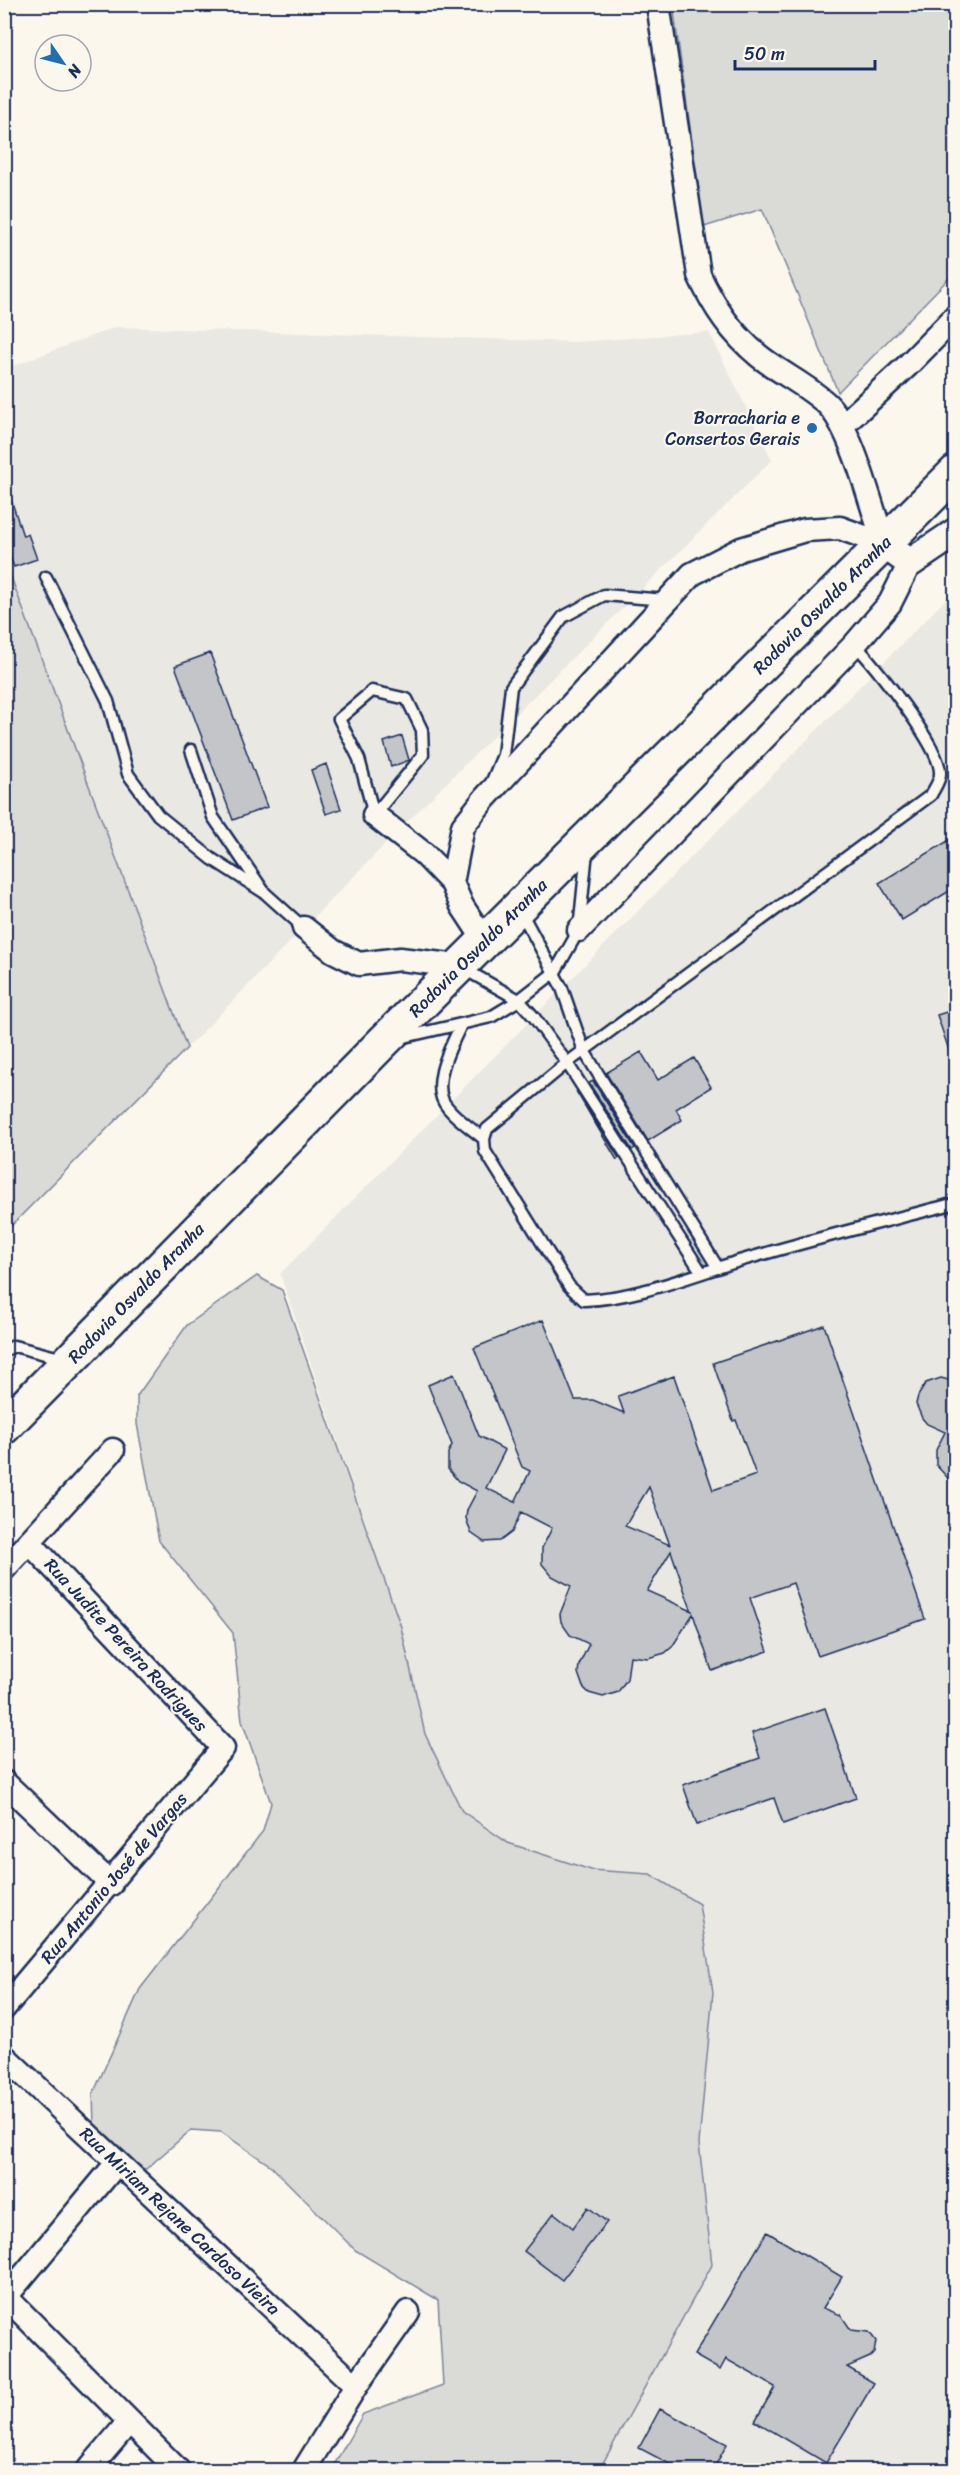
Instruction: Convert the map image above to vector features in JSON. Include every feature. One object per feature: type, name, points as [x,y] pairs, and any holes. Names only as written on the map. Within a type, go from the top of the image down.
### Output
[{"type":"highway","name":"Rodovia Osvaldo Aranha","points":[[4,1427],[384,1041],[589,838],[897,554],[956,472]]},
{"type":"street","points":[[579,930],[855,644],[890,603],[897,554],[843,425],[827,405],[759,357],[733,332],[714,307],[699,275],[658,4]]},
{"type":"street","points":[[843,425],[907,366],[956,316]]},
{"type":"street","points":[[452,883],[463,826],[485,798],[692,574],[741,549],[805,530],[840,528],[897,554],[956,532]]},
{"type":"street","points":[[374,815],[424,854],[452,883],[462,906],[485,940]]},
{"type":"street","points":[[304,928],[333,951],[359,964],[400,958],[459,966]]},
{"type":"street","points":[[4,1569],[112,1450]]},
{"type":"street","name":"Rua Judite Pereira Rodrigues","points":[[30,1543],[223,1748]]},
{"type":"street","name":"Rua Antonio José de Vargas","points":[[4,2008],[111,1884],[223,1748]]},
{"type":"street","points":[[4,1782],[111,1884]]},
{"type":"street","name":"Rua Miriam Rejane Cardoso Vieira","points":[[4,2056],[356,2386]]},
{"type":"street","points":[[117,2163],[5,2298],[128,2423],[178,2470]]},
{"type":"street","points":[[304,2470],[356,2386],[408,2312]]},
{"type":"street","points":[[88,2470],[128,2423]]},
{"type":"lane","points":[[46,577],[108,701],[128,774],[158,815],[212,859],[265,893],[304,928]]},
{"type":"lane","points":[[485,798],[503,755],[511,687],[563,617],[604,595],[669,600]]},
{"type":"lane","points":[[855,644],[877,669],[938,757],[941,776],[931,795],[567,1062],[487,1128],[484,1139],[485,1151],[569,1286],[584,1300],[606,1299],[751,1257],[948,1205]]},
{"type":"lane","points":[[372,691],[407,699],[422,730],[423,755],[374,815],[359,759],[339,719],[372,691]]},
{"type":"lane","points":[[191,750],[213,817],[265,893]]},
{"type":"lane","points":[[384,1041],[491,1017],[519,1000],[555,972],[579,930],[589,838]]},
{"type":"lane","points":[[519,908],[555,972],[584,1051],[718,1268]]},
{"type":"lane","points":[[459,966],[519,1000],[567,1062],[702,1273]]},
{"type":"lane","points":[[461,1025],[443,1064],[441,1096],[446,1107],[484,1139]]},
{"type":"lane","points":[[4,1351],[14,1346],[70,1361]]},
{"type":"shaded area","points":[[673,5],[955,5],[955,272],[838,392],[762,209],[704,227]]},
{"type":"shaded area","points":[[116,327],[576,342],[709,332],[772,460],[398,831],[187,1048],[5,561],[5,369]]},
{"type":"shaded area","points":[[5,561],[187,1048],[4,1232]]},
{"type":"shaded area","points":[[955,590],[955,2470],[599,2470],[712,2265],[699,2143],[713,1992],[650,1874],[591,1870],[508,1843],[462,1811],[425,1734],[401,1627],[280,1274]]},
{"type":"shaded area","points":[[257,1276],[282,1290],[401,1627],[425,1734],[462,1811],[508,1843],[591,1870],[650,1874],[699,1904],[713,1992],[699,2143],[712,2265],[599,2470],[337,2470],[334,2465],[363,2414],[443,2385],[438,2300],[355,2250],[271,2166],[221,2132],[191,2130],[146,2169],[117,2163],[94,2124],[93,2094],[140,1989],[263,1831],[271,1803],[242,1721],[233,1633],[159,1541],[137,1424],[137,1396],[187,1325]]},
{"type":"building","points":[[7,487],[23,536],[28,534],[37,559],[14,567],[4,542],[4,488]]},
{"type":"building","points":[[210,653],[267,807],[233,820],[175,666]]},
{"type":"building","points":[[402,736],[409,760],[391,767],[384,742]]},
{"type":"building","points":[[326,764],[341,809],[326,814],[311,770]]},
{"type":"building","points":[[956,836],[956,887],[902,920],[879,883]]},
{"type":"building","points":[[956,1009],[956,1062],[953,1062],[937,1015]]},
{"type":"building","points":[[641,1052],[658,1080],[694,1058],[711,1087],[676,1109],[682,1120],[648,1141],[606,1073]]},
{"type":"building","points":[[593,1081],[635,1148],[632,1150],[589,1083]]},
{"type":"building","points":[[576,1091],[619,1158],[617,1160]]},
{"type":"building","points":[[543,1320],[575,1400],[593,1400],[624,1413],[618,1396],[674,1376],[713,1490],[756,1475],[736,1420],[733,1421],[713,1363],[824,1325],[925,1619],[818,1656],[793,1583],[750,1598],[768,1651],[712,1671],[693,1614],[672,1647],[665,1653],[648,1658],[630,1656],[627,1679],[618,1692],[603,1697],[589,1693],[583,1687],[578,1673],[579,1665],[589,1644],[570,1635],[561,1622],[560,1614],[571,1586],[552,1576],[542,1564],[542,1548],[552,1528],[521,1512],[512,1532],[500,1541],[484,1542],[471,1533],[466,1518],[467,1510],[477,1491],[458,1481],[448,1469],[448,1453],[452,1445],[428,1385],[454,1374],[479,1436],[505,1450],[486,1488],[515,1502],[530,1471],[522,1467],[474,1348]],"holes":[[[649,1487],[667,1537],[670,1545],[625,1526]],[[671,1551],[688,1601],[692,1611],[647,1591]]]},
{"type":"building","points":[[941,1378],[956,1382],[956,1487],[936,1465],[936,1450],[945,1432],[927,1424],[916,1404],[926,1383]]},
{"type":"building","points":[[825,1708],[856,1798],[783,1824],[774,1798],[697,1825],[683,1785],[760,1758],[752,1733]]},
{"type":"building","points":[[588,2207],[607,2222],[562,2280],[524,2251],[554,2213],[573,2228]]},
{"type":"building","points":[[767,2232],[842,2277],[823,2308],[841,2315],[851,2330],[869,2332],[876,2341],[874,2353],[870,2357],[847,2367],[874,2383],[826,2463],[755,2421],[775,2387],[726,2359],[720,2370],[694,2355]]},
{"type":"building","points":[[660,2409],[727,2444],[713,2470],[681,2470],[639,2448]]},
{"type":"place","name":"Borracharia e Consertos Gerais","points":[[812,428]]}]
